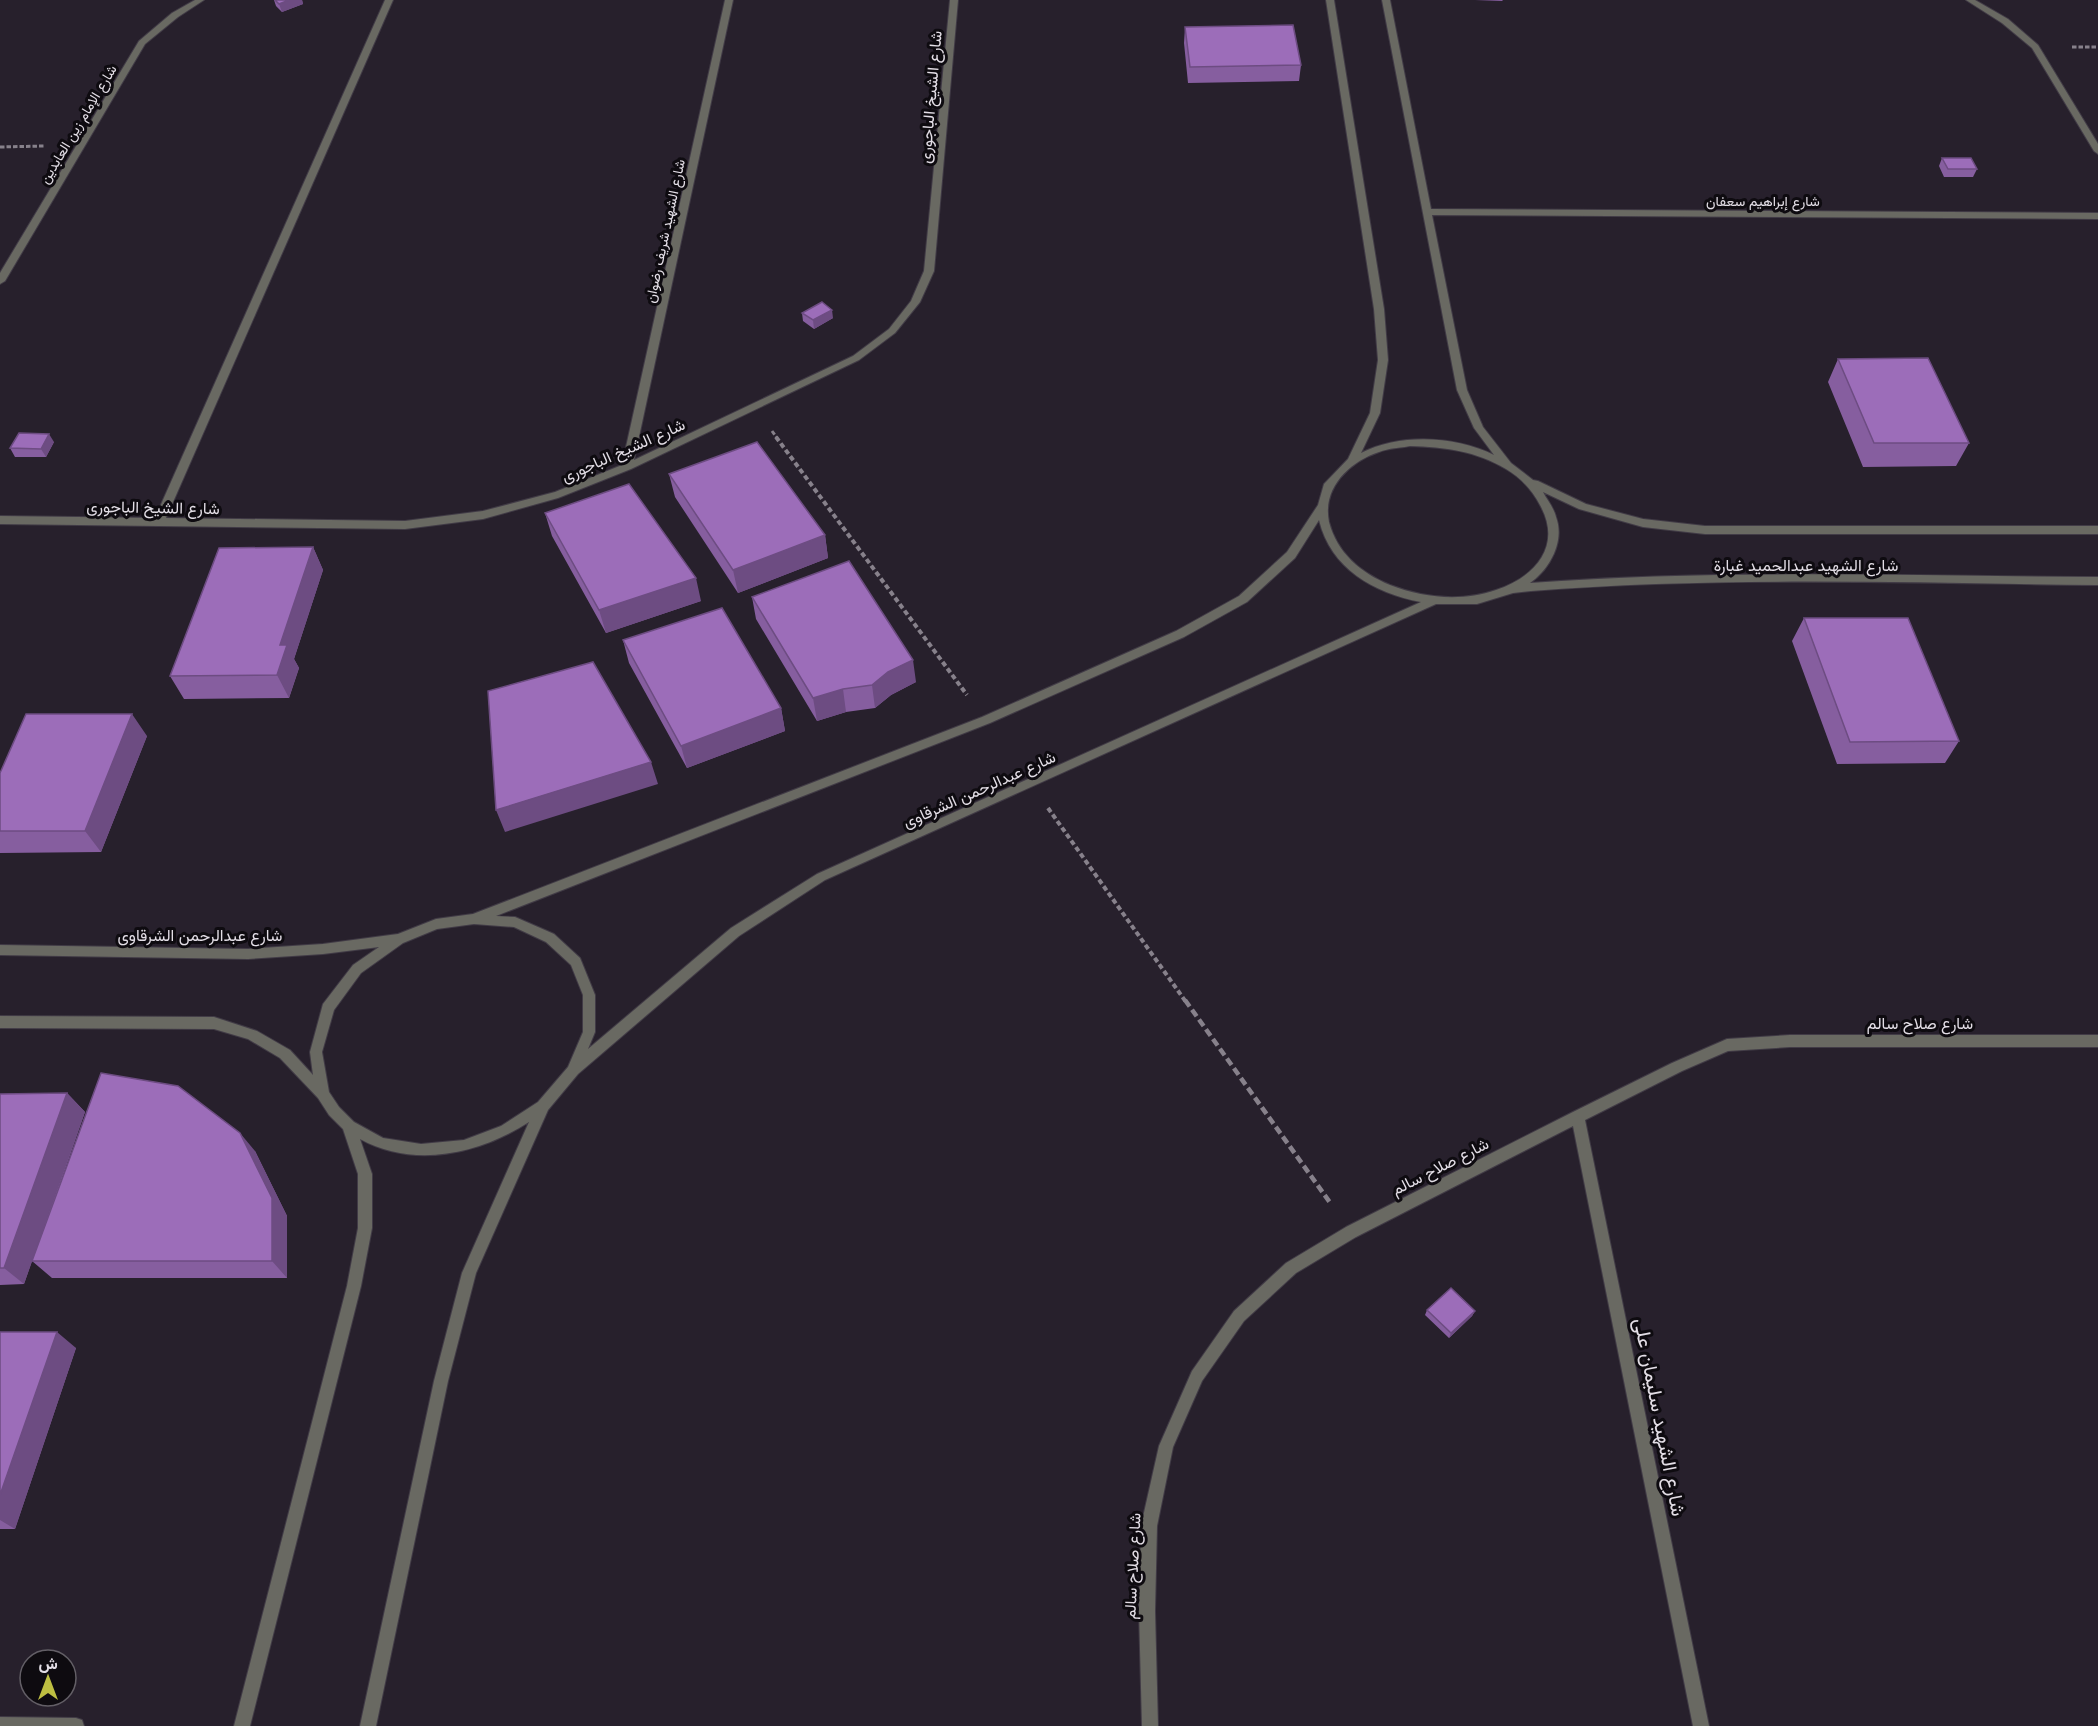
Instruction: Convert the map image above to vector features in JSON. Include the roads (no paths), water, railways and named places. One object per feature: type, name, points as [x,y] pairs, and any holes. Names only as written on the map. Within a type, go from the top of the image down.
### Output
[{"type":"street","name":"شارع الإمام زين العابدين","points":[[0,281],[142,43],[175,15],[200,0]]},
{"type":"street","points":[[159,522],[389,0]]},
{"type":"street","name":"شارع الشهيد شريف رضوان","points":[[627,467],[729,0]]},
{"type":"street","name":"شارع الشيخ الباجورى","points":[[0,520],[405,525],[494,513],[558,495],[627,467],[856,358],[891,332],[915,302],[928,271],[954,0]]},
{"type":"street","points":[[1330,0],[1379,309],[1383,360],[1375,413],[1352,461]]},
{"type":"street","points":[[1386,0],[1462,390],[1479,428],[1507,464]]},
{"type":"street","points":[[1970,0],[2005,21],[2035,47],[2098,151]]},
{"type":"street","name":"شارع إبراهيم سعفان","points":[[1427,212],[2098,216]]},
{"type":"street","points":[[1530,481],[1547,503],[1555,527],[1551,551],[1537,572],[1514,589],[1477,600],[1435,600],[1398,592],[1365,577],[1340,556],[1325,532],[1322,507],[1326,489],[1337,474],[1352,461],[1378,449],[1409,443],[1443,443],[1477,451],[1507,464],[1530,481],[1583,507],[1643,523],[1705,530],[2098,530]]},
{"type":"street","points":[[474,919],[986,720],[1180,634],[1243,599],[1291,555],[1322,507]]},
{"type":"street","name":"شارع الشهيد عبدالحميد غبارة","points":[[1514,589],[1692,579],[2098,581]]},
{"type":"street","name":"شارع عبدالرحمن الشرقاوى","points":[[573,1070],[735,932],[820,878],[1435,600]]},
{"type":"street","points":[[0,1022],[214,1023],[252,1035],[285,1054],[323,1094],[334,1112],[349,1126],[381,1144],[421,1150],[464,1146],[506,1130],[543,1106],[560,1089],[573,1070],[589,1032],[589,994],[576,962],[550,938],[515,922],[474,919],[436,924],[399,939],[357,969],[328,1008],[316,1052],[323,1094]]},
{"type":"street","name":"شارع عبدالرحمن الشرقاوى","points":[[0,950],[248,954],[323,949],[399,939]]},
{"type":"street","name":"شارع صلاح سالم","points":[[1150,1726],[1147,1611],[1149,1526],[1166,1446],[1197,1376],[1239,1316],[1292,1268],[1351,1232],[1677,1066],[1727,1045],[1790,1041],[2098,1041]]},
{"type":"street","points":[[368,1726],[441,1381],[469,1273],[543,1106]]},
{"type":"street","name":"شارع الشهيد سليمان على","points":[[1578,1116],[1701,1726]]},
{"type":"street","points":[[242,1726],[354,1286],[365,1228],[365,1174],[349,1126]]},
{"type":"street","points":[[0,1725],[76,1726]]}]
